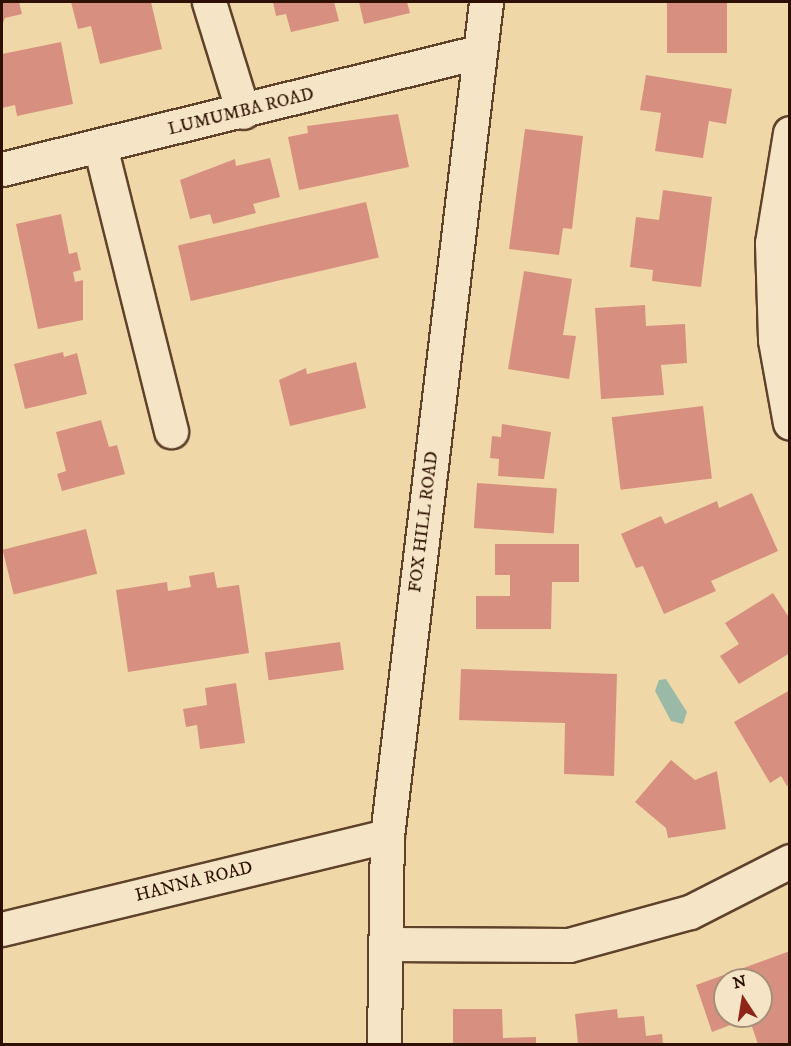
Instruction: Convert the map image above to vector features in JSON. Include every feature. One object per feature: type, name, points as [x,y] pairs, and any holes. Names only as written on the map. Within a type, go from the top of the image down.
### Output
[{"type":"street","points":[[209,2],[243,112]]},
{"type":"street","name":"FOX HILL ROAD","points":[[384,1044],[387,836],[486,2]]},
{"type":"street","name":"LUMUMBA ROAD","points":[[2,169],[243,112],[480,52]]},
{"type":"street","points":[[789,133],[772,243],[775,340],[789,423]]},
{"type":"street","points":[[100,146],[171,430]]},
{"type":"street","name":"HANNA ROAD","points":[[2,929],[387,836]]},
{"type":"street","points":[[386,944],[569,945],[690,912],[789,861]]},
{"type":"shaded area","points":[[666,679],[687,712],[683,724],[671,721],[655,691],[659,680]]},
{"type":"building","points":[[2,2],[19,2],[22,14],[5,18],[2,25]]},
{"type":"building","points":[[71,2],[151,2],[162,49],[100,64],[91,26],[78,29]]},
{"type":"building","points":[[273,2],[334,2],[339,21],[291,32],[286,14],[276,16]]},
{"type":"building","points":[[359,2],[407,2],[410,13],[364,24]]},
{"type":"building","points":[[667,2],[727,2],[727,53],[667,53]]},
{"type":"building","points":[[61,42],[73,104],[17,116],[15,105],[2,108],[2,54]]},
{"type":"building","points":[[646,75],[732,89],[726,124],[709,121],[703,158],[655,151],[661,113],[640,110]]},
{"type":"building","points":[[398,114],[409,167],[299,190],[288,137],[308,133],[307,126]]},
{"type":"building","points":[[525,129],[583,136],[572,229],[563,228],[559,255],[509,249]]},
{"type":"building","points":[[270,158],[280,197],[253,204],[256,213],[213,224],[210,214],[190,219],[180,180],[235,159],[236,166]]},
{"type":"building","points":[[663,190],[712,197],[701,287],[652,281],[653,270],[630,267],[636,217],[659,220]]},
{"type":"building","points":[[366,202],[379,258],[191,301],[178,245]]},
{"type":"building","points":[[61,214],[69,254],[77,252],[81,270],[73,272],[75,282],[83,280],[83,320],[38,329],[16,224]]},
{"type":"building","points":[[524,271],[572,279],[563,335],[576,336],[569,379],[508,369]]},
{"type":"building","points":[[645,305],[646,326],[685,324],[687,363],[661,365],[664,395],[601,399],[595,308]]},
{"type":"building","points":[[63,352],[64,357],[77,353],[87,394],[25,409],[14,364]]},
{"type":"building","points":[[356,362],[366,408],[290,426],[279,380],[306,368],[307,374]]},
{"type":"building","points":[[703,406],[712,478],[621,490],[612,417]]},
{"type":"building","points":[[101,420],[109,447],[117,445],[125,474],[62,491],[57,474],[66,471],[56,432]]},
{"type":"building","points":[[502,424],[551,432],[544,479],[498,476],[499,459],[490,458],[492,436],[501,437]]},
{"type":"building","points":[[477,483],[557,489],[554,533],[474,528]]},
{"type":"building","points":[[752,493],[778,551],[711,581],[716,591],[664,614],[643,566],[636,568],[621,534],[661,516],[665,524],[717,501],[719,508]]},
{"type":"building","points":[[86,529],[97,574],[14,594],[3,550]]},
{"type":"building","points":[[495,544],[579,544],[579,582],[552,582],[551,629],[476,629],[476,596],[510,596],[510,575],[495,575]]},
{"type":"building","points":[[214,572],[217,588],[239,585],[249,653],[128,672],[116,590],[167,582],[168,591],[191,587],[189,576]]},
{"type":"building","points":[[773,593],[790,619],[790,653],[739,684],[720,656],[739,644],[725,623]]},
{"type":"building","points":[[340,642],[344,670],[269,680],[265,653]]},
{"type":"building","points":[[461,669],[617,674],[614,776],[564,774],[565,723],[459,720]]},
{"type":"building","points":[[236,683],[245,743],[200,749],[197,725],[186,727],[183,709],[207,705],[205,688]]},
{"type":"building","points":[[790,690],[790,784],[787,786],[781,776],[770,783],[734,722]]},
{"type":"building","points":[[671,760],[695,780],[717,771],[726,829],[668,838],[666,828],[635,802]]},
{"type":"building","points":[[790,951],[790,1044],[758,1044],[752,1028],[773,1028],[773,968],[743,968]]},
{"type":"building","points":[[713,979],[713,1028],[723,1028],[712,1032],[696,985]]},
{"type":"building","points":[[453,1009],[502,1009],[503,1038],[536,1037],[536,1044],[453,1044]]},
{"type":"building","points":[[617,1009],[618,1018],[644,1016],[646,1036],[662,1034],[663,1044],[578,1044],[575,1014]]}]
